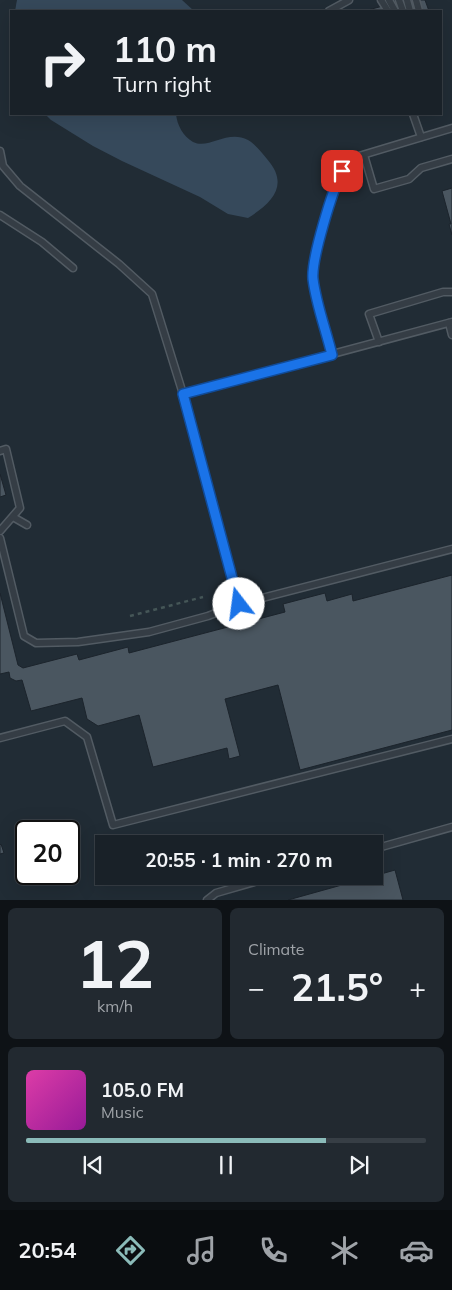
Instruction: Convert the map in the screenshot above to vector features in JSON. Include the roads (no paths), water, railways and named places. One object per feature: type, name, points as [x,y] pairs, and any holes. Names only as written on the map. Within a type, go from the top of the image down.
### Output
[{"type":"lane","points":[[330,10],[349,0]]},
{"type":"lane","points":[[413,115],[421,138]]},
{"type":"lane","points":[[332,355],[313,278],[315,259],[336,183],[349,159],[452,128]]},
{"type":"lane","points":[[0,151],[2,166],[20,186],[119,264],[152,294],[183,394],[239,604]]},
{"type":"lane","points":[[364,154],[374,189],[409,179],[421,168],[452,159]]},
{"type":"lane","points":[[0,215],[42,242],[73,268]]},
{"type":"lane","points":[[379,342],[369,314],[444,292],[452,292]]},
{"type":"lane","points":[[183,394],[450,323],[452,335]]},
{"type":"lane","points":[[0,451],[6,449],[20,508],[0,531]]},
{"type":"lane","points":[[13,516],[27,525]]},
{"type":"lane","points":[[0,538],[24,636],[36,643],[78,642],[149,632],[208,616],[239,604],[452,549]]},
{"type":"lane","points":[[0,738],[65,721],[87,737],[113,825],[452,739]]},
{"type":"lane","points":[[383,846],[452,827]]},
{"type":"lane","points":[[207,900],[216,893],[244,885]]},
{"type":"water","points":[[17,0],[182,0],[193,10],[15,10]]},
{"type":"water","points":[[46,115],[176,115],[181,130],[193,142],[205,144],[226,138],[240,137],[251,142],[261,151],[274,168],[277,177],[275,193],[271,200],[248,218],[228,214],[200,197],[93,146]]}]
